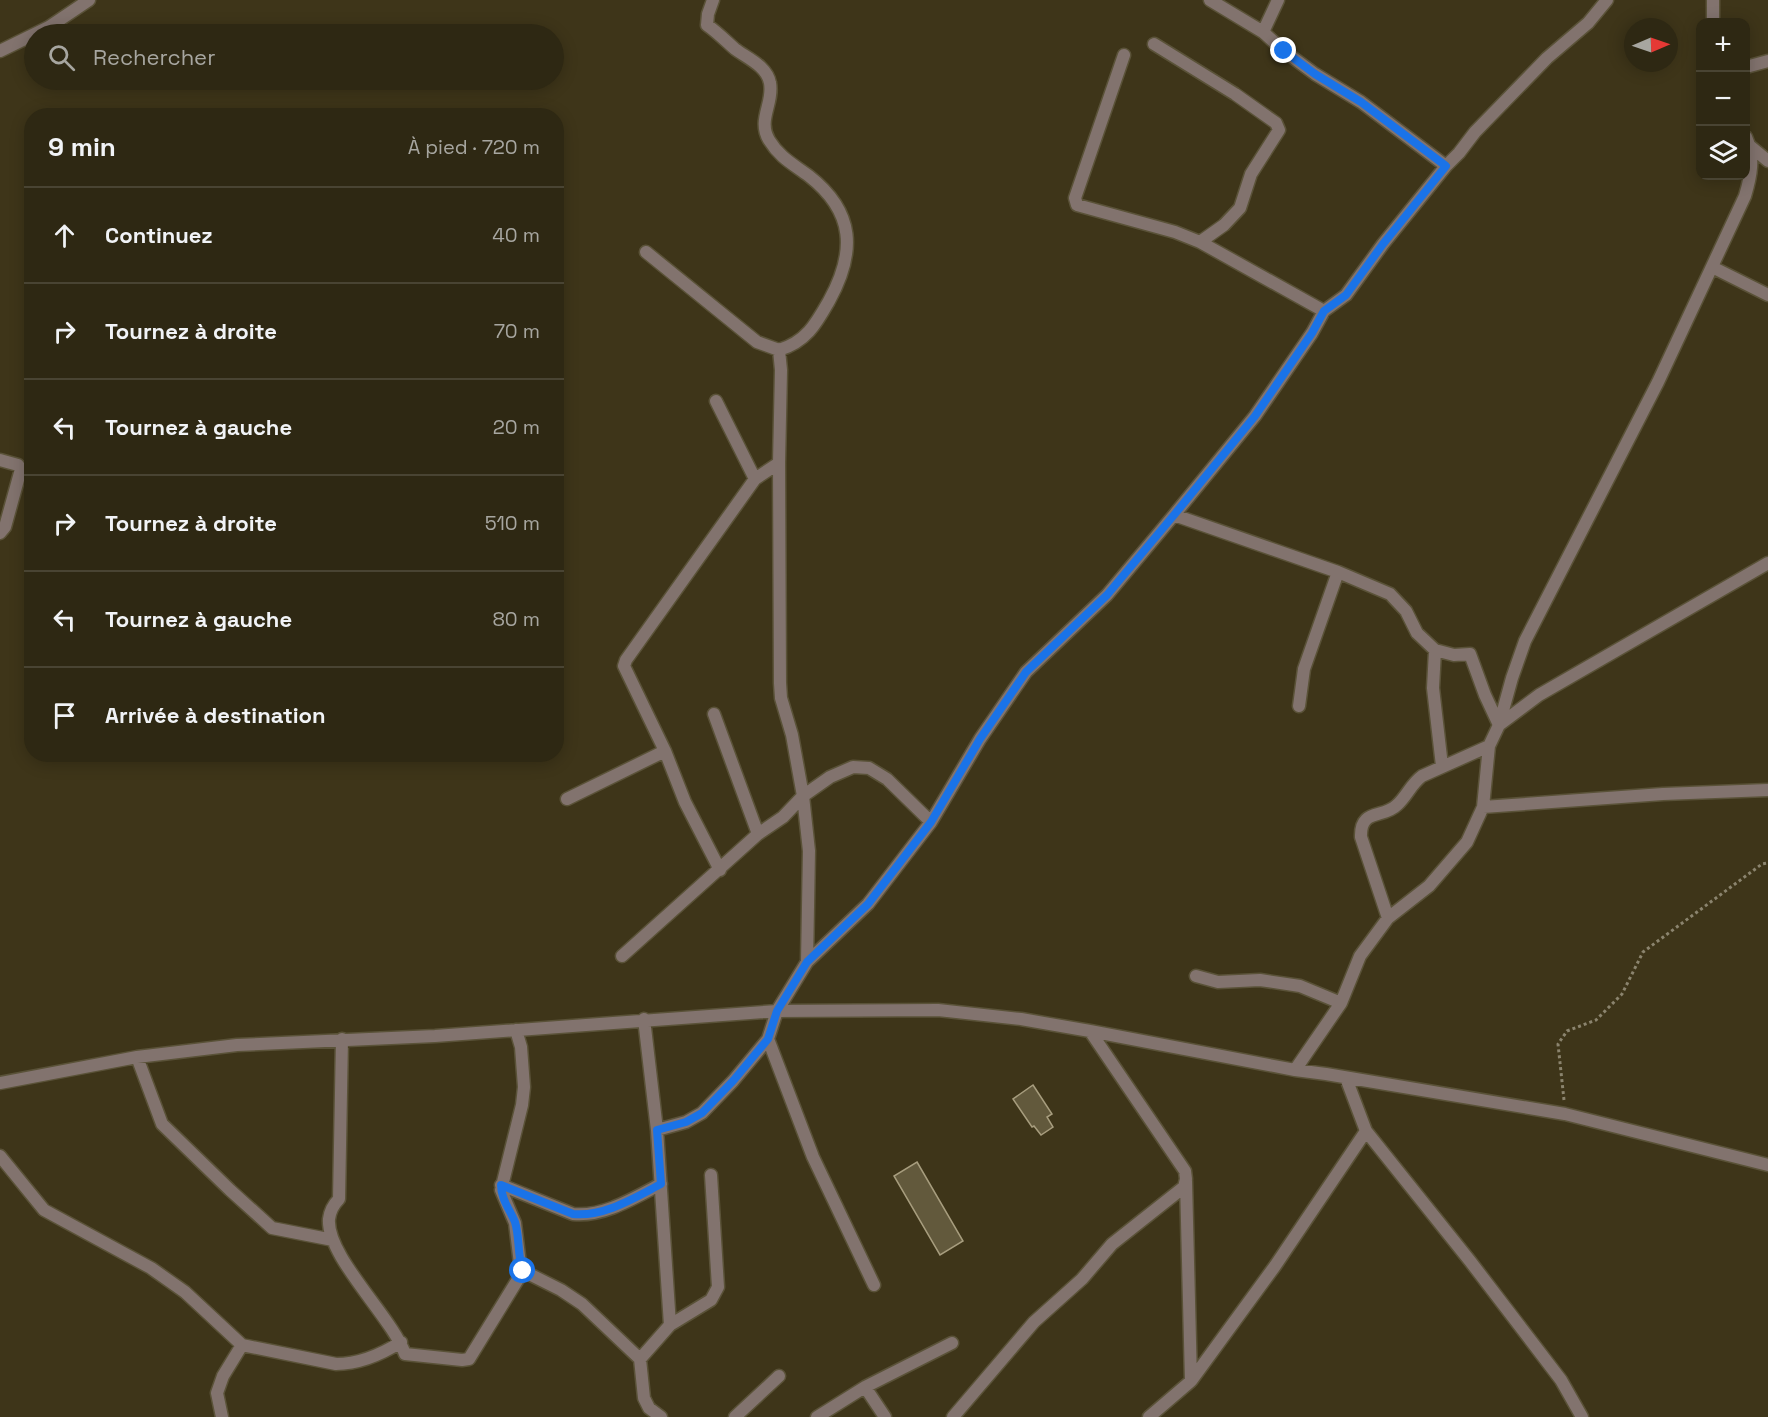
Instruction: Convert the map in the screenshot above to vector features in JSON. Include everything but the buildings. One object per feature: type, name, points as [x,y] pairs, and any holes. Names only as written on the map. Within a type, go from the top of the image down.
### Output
[{"type":"street","points":[[53,24],[89,0]]},
{"type":"street","points":[[646,252],[757,342],[779,350],[795,345],[816,326],[840,282],[848,254],[846,223],[838,205],[811,177],[782,158],[768,138],[764,121],[771,96],[770,81],[758,64],[707,25],[713,0]]},
{"type":"street","points":[[1210,0],[1263,32],[1292,57],[1361,102],[1446,166]]},
{"type":"street","points":[[1263,32],[1278,0]]},
{"type":"street","points":[[657,1130],[686,1122],[702,1113],[733,1081],[768,1039],[777,1011],[807,962],[868,904],[931,822],[980,739],[1026,672],[1107,595],[1174,515],[1255,416],[1312,333],[1324,311],[1346,295],[1383,244],[1475,132],[1540,66],[1588,23],[1606,0]]},
{"type":"street","points":[[1713,0],[1713,18]]},
{"type":"street","points":[[0,51],[24,39]]},
{"type":"street","points":[[1154,44],[1234,94],[1276,123],[1279,130],[1251,174],[1240,207],[1224,225],[1200,242]]},
{"type":"street","points":[[1124,55],[1075,198],[1077,205],[1175,232],[1200,242],[1324,311]]},
{"type":"street","points":[[1750,66],[1768,60]]},
{"type":"street","points":[[1750,143],[1768,161]]},
{"type":"street","points":[[1750,156],[1752,172],[1750,179]]},
{"type":"street","points":[[1295,1070],[1341,1003],[1360,956],[1388,918],[1429,886],[1467,842],[1483,807],[1489,746],[1499,725],[1512,678],[1526,641],[1658,382],[1745,196],[1750,180]]},
{"type":"street","points":[[1712,267],[1768,295]]},
{"type":"street","points":[[779,350],[781,370],[780,690],[792,735],[803,796],[809,851],[807,962]]},
{"type":"street","points":[[716,401],[755,479]]},
{"type":"street","points":[[0,460],[18,465],[21,469],[5,527],[0,533]]},
{"type":"street","points":[[720,870],[685,802],[664,751],[625,670],[626,660],[755,479],[779,463]]},
{"type":"street","points":[[1174,515],[1338,572],[1390,594],[1406,611],[1417,633],[1435,650],[1454,655],[1470,654],[1499,725]]},
{"type":"street","points":[[1499,725],[1539,695],[1768,563]]},
{"type":"street","points":[[1299,706],[1304,669],[1338,572]]},
{"type":"street","points":[[1435,650],[1433,688],[1442,766]]},
{"type":"street","points":[[714,714],[758,834]]},
{"type":"street","points":[[1388,918],[1361,837],[1360,829],[1365,820],[1398,805],[1413,783],[1422,776],[1489,746]]},
{"type":"street","points":[[567,799],[664,751]]},
{"type":"street","points":[[622,956],[758,834],[783,817],[803,796],[830,777],[853,767],[868,768],[887,779],[931,822]]},
{"type":"street","points":[[1483,807],[1664,794],[1768,790]]},
{"type":"street","points":[[1196,976],[1218,982],[1260,980],[1300,986],[1341,1003]]},
{"type":"street","points":[[0,1083],[137,1058],[237,1045],[435,1036],[777,1011],[938,1010],[1021,1019],[1090,1030],[1295,1070],[1565,1114],[1768,1165]]},
{"type":"street","points":[[644,1019],[657,1130],[670,1325]]},
{"type":"street","points":[[516,1030],[521,1047],[524,1087],[522,1105],[501,1185],[501,1194],[515,1223],[520,1264],[523,1271],[561,1290],[582,1304],[640,1359],[644,1398],[649,1408],[661,1417]]},
{"type":"street","points":[[1090,1030],[1185,1171],[1191,1381]]},
{"type":"street","points":[[342,1039],[339,1199],[332,1210],[329,1221],[333,1240],[358,1283],[401,1342],[405,1354],[469,1359],[523,1271]]},
{"type":"street","points":[[768,1039],[813,1157],[874,1286]]},
{"type":"street","points":[[137,1058],[162,1124],[230,1190],[272,1228],[333,1240]]},
{"type":"street","points":[[1346,1078],[1366,1131],[1561,1380],[1582,1417]]},
{"type":"street","points":[[1149,1417],[1191,1381],[1275,1266],[1366,1131]]},
{"type":"street","points":[[0,1156],[44,1210],[152,1268],[185,1292],[242,1345],[345,1364],[357,1362],[401,1342]]},
{"type":"street","points":[[640,1359],[670,1325],[711,1300],[718,1287],[711,1175]]},
{"type":"street","points":[[953,1417],[1034,1322],[1082,1279],[1112,1244],[1184,1186],[1186,1179]]},
{"type":"street","points":[[501,1185],[573,1214],[585,1215],[631,1200],[661,1184]]},
{"type":"street","points":[[817,1417],[865,1387],[952,1343]]},
{"type":"street","points":[[222,1417],[217,1393],[223,1376],[242,1345]]},
{"type":"street","points":[[735,1417],[779,1376]]},
{"type":"street","points":[[865,1387],[885,1417]]},
{"type":"path","points":[[1565,1114],[1558,1044],[1567,1031],[1596,1020],[1622,994],[1643,952],[1762,864],[1768,863]]},
{"type":"route","points":[[523,1271],[520,1264],[515,1223],[501,1194],[501,1185],[573,1214],[585,1215],[631,1200],[661,1184],[657,1130],[686,1122],[702,1113],[733,1081],[768,1039],[777,1011],[807,962],[868,904],[931,822],[980,739],[1026,672],[1107,595],[1174,515],[1255,416],[1312,333],[1324,311],[1346,295],[1383,244],[1446,166],[1361,102],[1315,74],[1284,51]]}]
